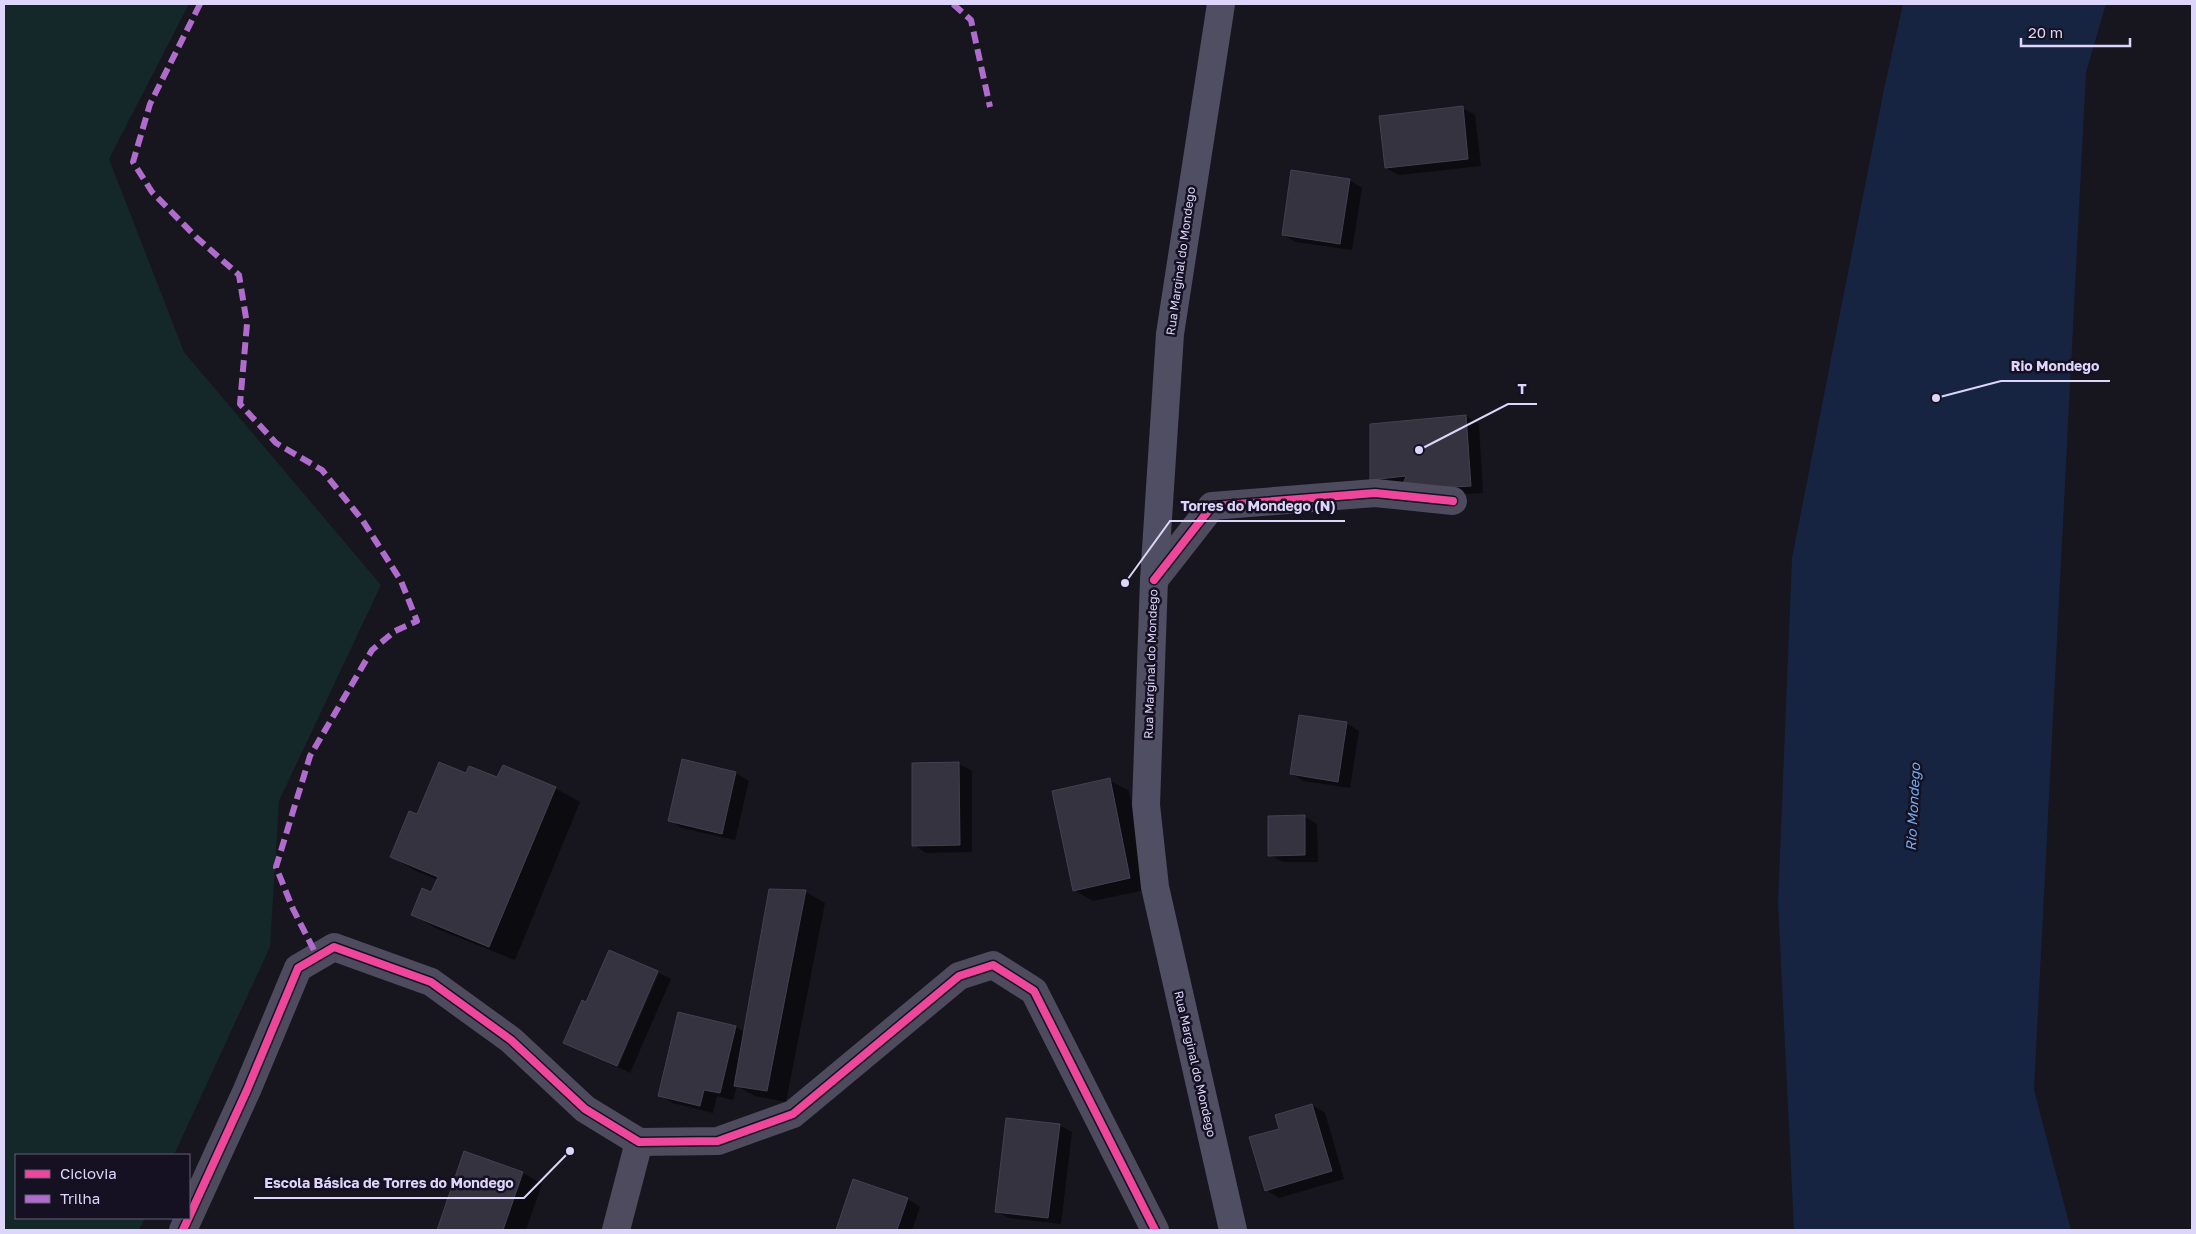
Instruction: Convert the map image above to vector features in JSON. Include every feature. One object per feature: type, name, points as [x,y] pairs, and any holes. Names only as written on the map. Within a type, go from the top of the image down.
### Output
[{"type":"main road","name":"Rua Marginal do Mondego","points":[[1222,4],[1170,334],[1154,580],[1146,804],[1155,887],[1233,1230]]},
{"type":"street","points":[[1154,580],[1212,506],[1375,493],[1453,501]]},
{"type":"street","points":[[190,1215],[247,1090],[298,968],[334,947],[430,982],[511,1040],[586,1109],[639,1142],[718,1140],[793,1114],[959,976],[993,965],[1034,991],[1155,1230]]},
{"type":"street","points":[[616,1230],[639,1142]]},
{"type":"green space","points":[[4,4],[189,4],[109,159],[184,352],[381,585],[279,801],[270,947],[174,1154],[15,1154],[15,1219],[144,1219],[139,1230],[4,1230]]},
{"type":"water","points":[[1903,4],[2106,4],[2086,72],[2034,1090],[2071,1230],[1794,1230],[1778,902],[1792,558],[1884,89]]},
{"type":"building","points":[[1463,106],[1468,159],[1385,168],[1379,116]]},
{"type":"building","points":[[1291,170],[1350,179],[1340,244],[1282,235]]},
{"type":"building","points":[[1466,415],[1471,486],[1401,490],[1406,476],[1370,480],[1370,424]]},
{"type":"building","points":[[1299,715],[1347,722],[1338,782],[1290,774]]},
{"type":"building","points":[[682,759],[736,772],[722,834],[668,821]]},
{"type":"building","points":[[439,762],[466,773],[469,766],[497,777],[503,765],[556,787],[489,947],[411,915],[422,888],[431,892],[438,877],[390,857],[409,811],[417,814]]},
{"type":"building","points":[[959,762],[960,845],[912,846],[912,763]]},
{"type":"building","points":[[1110,778],[1130,878],[1073,891],[1052,791]]},
{"type":"building","points":[[1305,815],[1305,855],[1268,856],[1268,816]]},
{"type":"building","points":[[769,889],[806,890],[767,1091],[734,1086]]},
{"type":"building","points":[[609,950],[658,971],[617,1066],[563,1043],[582,1000],[586,1002]]},
{"type":"building","points":[[678,1012],[736,1026],[720,1093],[704,1090],[700,1106],[658,1096]]},
{"type":"building","points":[[1312,1104],[1332,1171],[1265,1191],[1249,1137],[1279,1129],[1275,1115]]},
{"type":"building","points":[[1006,1118],[1060,1124],[1048,1218],[995,1212]]},
{"type":"building","points":[[464,1151],[523,1172],[503,1230],[437,1230]]},
{"type":"building","points":[[853,1179],[908,1198],[897,1230],[836,1230]]},
{"type":"marked path","points":[[200,4],[150,104],[133,162],[152,192],[197,238],[239,275],[247,324],[240,404],[276,443],[322,470],[363,521],[401,581],[417,621],[395,631],[372,650],[310,756],[276,867],[293,909],[317,956]]},
{"type":"marked path","points":[[953,4],[971,20],[990,107]]},
{"type":"cycle path","points":[[1154,580],[1212,506],[1375,493],[1453,501]]},
{"type":"cycle path","points":[[190,1215],[247,1090],[298,968],[334,947],[431,982],[511,1040],[585,1109],[639,1142],[718,1141],[793,1114],[959,976],[993,965],[1034,991],[1155,1230]]},
{"type":"cycle path","points":[[183,1230],[188,1219]]},
{"type":"place","name":"Rio Mondego","points":[[1936,398]]},
{"type":"place","name":"T","points":[[1419,450]]},
{"type":"place","name":"Torres do Mondego (N)","points":[[1125,583]]},
{"type":"place","name":"Escola Básica de Torres do Mondego","points":[[570,1151]]}]
